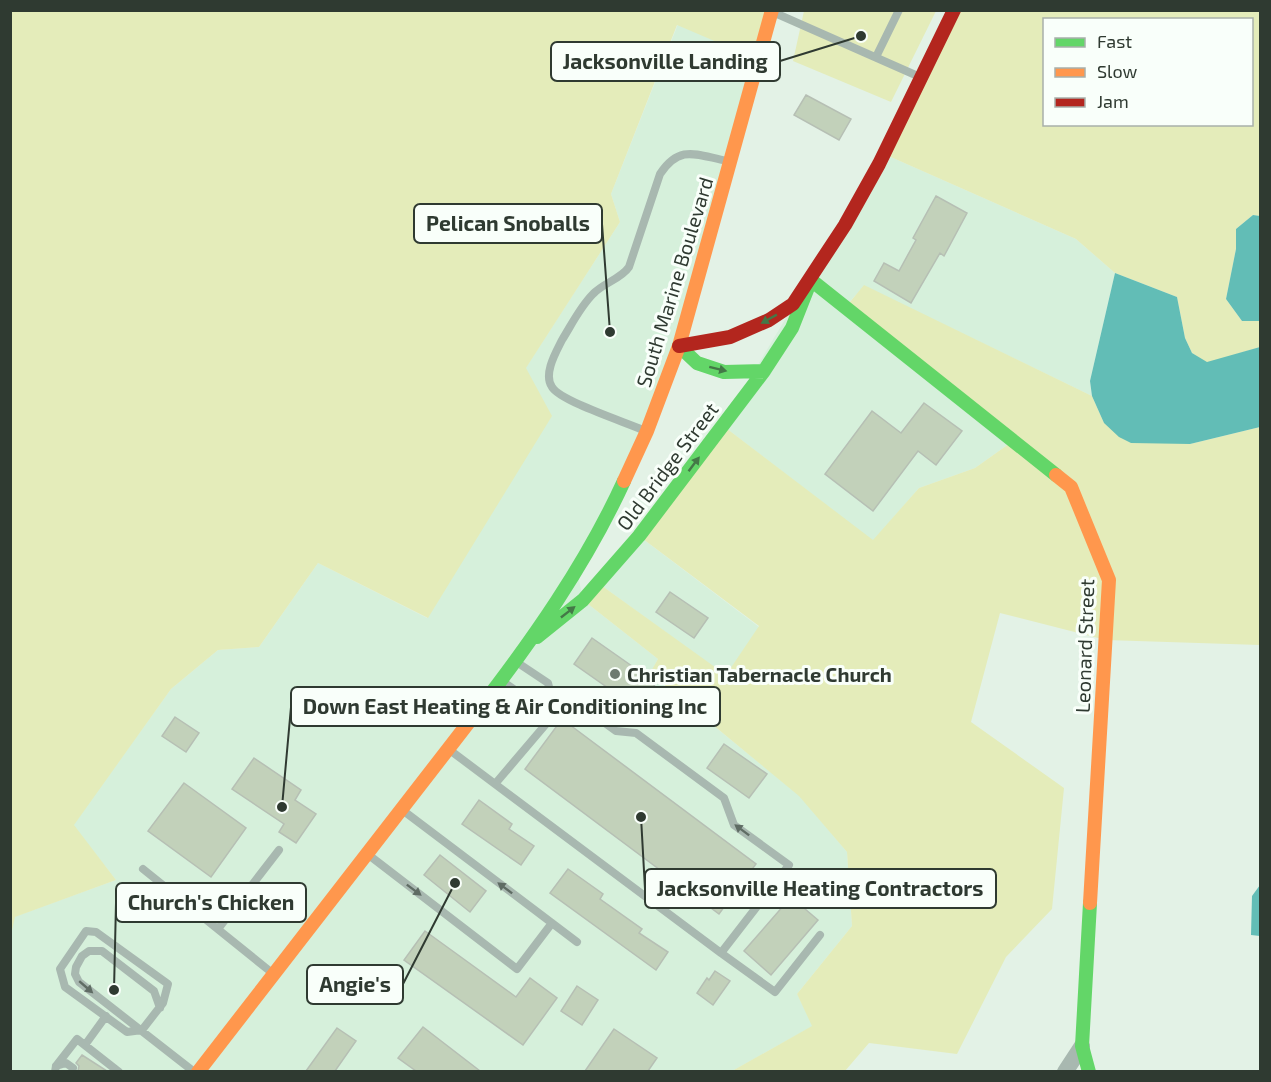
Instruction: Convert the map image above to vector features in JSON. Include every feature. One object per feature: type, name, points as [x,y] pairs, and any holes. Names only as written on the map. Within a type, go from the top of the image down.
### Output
[{"type":"main road","name":"Old Bridge Street","points":[[679,346],[730,338],[769,320],[793,304],[811,280],[845,225],[879,164],[954,10]]},
{"type":"main road","name":"South Marine Boulevard","points":[[196,1071],[403,810],[501,681],[577,570],[618,494],[647,431],[679,346],[772,11]]},
{"type":"main road","name":"Old Bridge Street","points":[[518,655],[583,600],[639,536],[764,371],[792,328],[811,280]]},
{"type":"main road","name":"Leonard Street","points":[[811,280],[1071,487],[1109,580],[1082,1046],[1089,1071]]},
{"type":"main road","points":[[679,346],[697,363],[724,372],[764,371]]},
{"type":"street","points":[[1065,1071],[1082,1046]]},
{"type":"lane","points":[[876,57],[899,10]]},
{"type":"lane","points":[[772,11],[921,78]]},
{"type":"lane","points":[[647,431],[563,397],[551,387],[548,375],[556,351],[580,309],[594,293],[625,273],[629,267],[660,174],[669,161],[686,153],[730,161]]},
{"type":"lane","points":[[518,655],[548,683],[556,705]]},
{"type":"lane","points":[[501,681],[535,704],[556,705]]},
{"type":"lane","points":[[495,784],[556,705],[569,697],[616,730],[636,733],[724,798],[734,825],[789,865],[721,953]]},
{"type":"lane","points":[[448,749],[775,992],[820,935]]},
{"type":"lane","points":[[403,810],[577,942]]},
{"type":"lane","points":[[218,929],[279,850]]},
{"type":"lane","points":[[368,855],[518,969],[552,923]]},
{"type":"lane","points":[[143,869],[274,974]]},
{"type":"lane","points":[[86,931],[96,932],[168,984],[160,1008],[142,1030],[127,1032],[65,987],[60,969],[86,931]]},
{"type":"lane","points":[[160,1008],[154,991],[102,951],[89,951],[82,956],[75,974],[79,982],[196,1071]]},
{"type":"lane","points":[[58,1070],[106,1016]]},
{"type":"lane","points":[[81,1042],[119,1071]]},
{"type":"lane","points":[[58,1070],[66,1063],[73,1068]]},
{"type":"shaded area","points":[[678,24],[759,60],[679,346],[577,570],[583,600],[658,659],[650,674],[800,796],[847,852],[852,926],[797,994],[813,1026],[732,1071],[11,1072],[10,935],[14,917],[116,880],[73,825],[171,689],[218,650],[259,647],[318,563],[427,618],[525,369],[620,222],[611,194]]},
{"type":"shaded area","points":[[884,154],[1076,239],[1115,273],[1090,381],[1092,396],[864,286],[845,307],[1013,441],[975,468],[919,488],[873,541],[722,425]]},
{"type":"shaded area","points":[[639,536],[759,627],[726,676],[598,583]]},
{"type":"green space","points":[[11,11],[772,11],[759,60],[677,25],[611,194],[620,222],[526,368],[552,416],[428,618],[318,563],[259,647],[218,650],[171,689],[74,825],[116,880],[15,917],[11,935]]},
{"type":"green space","points":[[804,11],[936,11],[891,102],[793,61]]},
{"type":"green space","points":[[954,11],[1260,11],[1260,216],[1253,215],[1236,229],[1236,249],[1226,299],[1242,321],[1260,321],[1260,347],[1207,363],[1192,353],[1185,338],[1177,297],[1115,273],[1076,239],[884,154]]},
{"type":"green space","points":[[864,285],[1092,396],[1104,423],[1190,444],[1260,427],[1260,645],[1106,640],[1000,613],[971,722],[1064,788],[1052,909],[1006,957],[957,1054],[869,1043],[845,1071],[732,1071],[812,1026],[797,994],[852,926],[847,852],[799,796],[650,673],[658,659],[583,600],[598,583],[726,675],[759,626],[639,536],[722,425],[873,540],[919,488],[975,468],[1013,441],[845,308]]},
{"type":"water","points":[[1253,215],[1260,216],[1260,321],[1242,321],[1226,299],[1236,249],[1236,229]]},
{"type":"water","points":[[1115,273],[1177,297],[1185,338],[1192,353],[1207,362],[1260,347],[1260,427],[1190,444],[1131,443],[1119,437],[1104,423],[1092,396],[1090,381]]},
{"type":"water","points":[[1260,885],[1260,936],[1251,935],[1252,896]]},
{"type":"building","points":[[806,95],[851,119],[839,140],[794,115]]},
{"type":"building","points":[[936,196],[967,213],[944,256],[940,253],[911,303],[874,281],[884,263],[899,271],[916,240],[913,238]]},
{"type":"building","points":[[924,403],[962,431],[936,465],[918,451],[873,511],[825,474],[872,411],[901,433]]},
{"type":"building","points":[[670,592],[708,618],[694,638],[656,612]]},
{"type":"building","name":"Christian Tabernacle Church","points":[[592,638],[656,683],[638,709],[574,664]]},
{"type":"building","points":[[175,717],[199,733],[186,752],[162,736]]},
{"type":"building","points":[[562,719],[756,864],[719,914],[525,769]]},
{"type":"building","points":[[724,744],[767,774],[749,798],[707,768]]},
{"type":"building","points":[[254,758],[301,790],[295,800],[316,814],[296,843],[279,832],[284,824],[232,789]]},
{"type":"building","points":[[184,783],[246,828],[211,877],[148,831]]},
{"type":"building","points":[[479,800],[512,824],[509,829],[534,846],[521,865],[462,824]]},
{"type":"building","points":[[440,855],[486,891],[470,912],[424,875]]},
{"type":"building","points":[[568,869],[603,894],[600,899],[642,929],[639,933],[668,952],[656,970],[550,893]]},
{"type":"building","points":[[791,897],[818,920],[771,975],[744,951]]},
{"type":"building","points":[[425,931],[516,997],[530,978],[557,998],[523,1045],[404,960]]},
{"type":"building","points":[[715,971],[730,981],[713,1005],[697,993]]},
{"type":"building","points":[[577,986],[598,1000],[582,1025],[561,1011]]},
{"type":"building","points":[[423,1027],[480,1071],[416,1071],[398,1058]]},
{"type":"building","points":[[337,1028],[356,1041],[335,1071],[306,1071]]},
{"type":"building","points":[[614,1029],[657,1058],[648,1071],[585,1071]]},
{"type":"building","points":[[82,1055],[107,1071],[78,1071],[79,1066],[76,1063]]},
{"type":"traffic: fast","points":[[811,280],[1056,475]]},
{"type":"traffic: fast","points":[[537,637],[583,600],[639,536],[764,371],[792,328],[811,280]]},
{"type":"traffic: fast","points":[[679,346],[697,363],[724,372],[764,371]]},
{"type":"traffic: fast","points":[[476,713],[557,601],[593,542],[624,481]]},
{"type":"traffic: fast","points":[[1089,1072],[1082,1046],[1090,903]]},
{"type":"traffic: slow","points":[[624,481],[647,431],[679,346],[772,10]]},
{"type":"traffic: slow","points":[[1056,475],[1071,487],[1109,580],[1090,903]]},
{"type":"traffic: slow","points":[[198,1072],[476,713]]},
{"type":"traffic: jam","points":[[679,346],[730,337],[769,320],[793,304],[845,225],[879,164],[954,10]]},
{"type":"place","name":"Jacksonville Landing","points":[[861,36]]},
{"type":"place","name":"Pelican Snoballs","points":[[610,332]]},
{"type":"place","name":"Christian Tabernacle Church","points":[[615,674]]},
{"type":"place","name":"Down East Heating & Air Conditioning Inc","points":[[282,807]]},
{"type":"place","name":"Jacksonville Heating Contractors","points":[[641,817]]},
{"type":"place","name":"Angie's","points":[[455,883]]},
{"type":"place","name":"Church's Chicken","points":[[114,990]]}]
